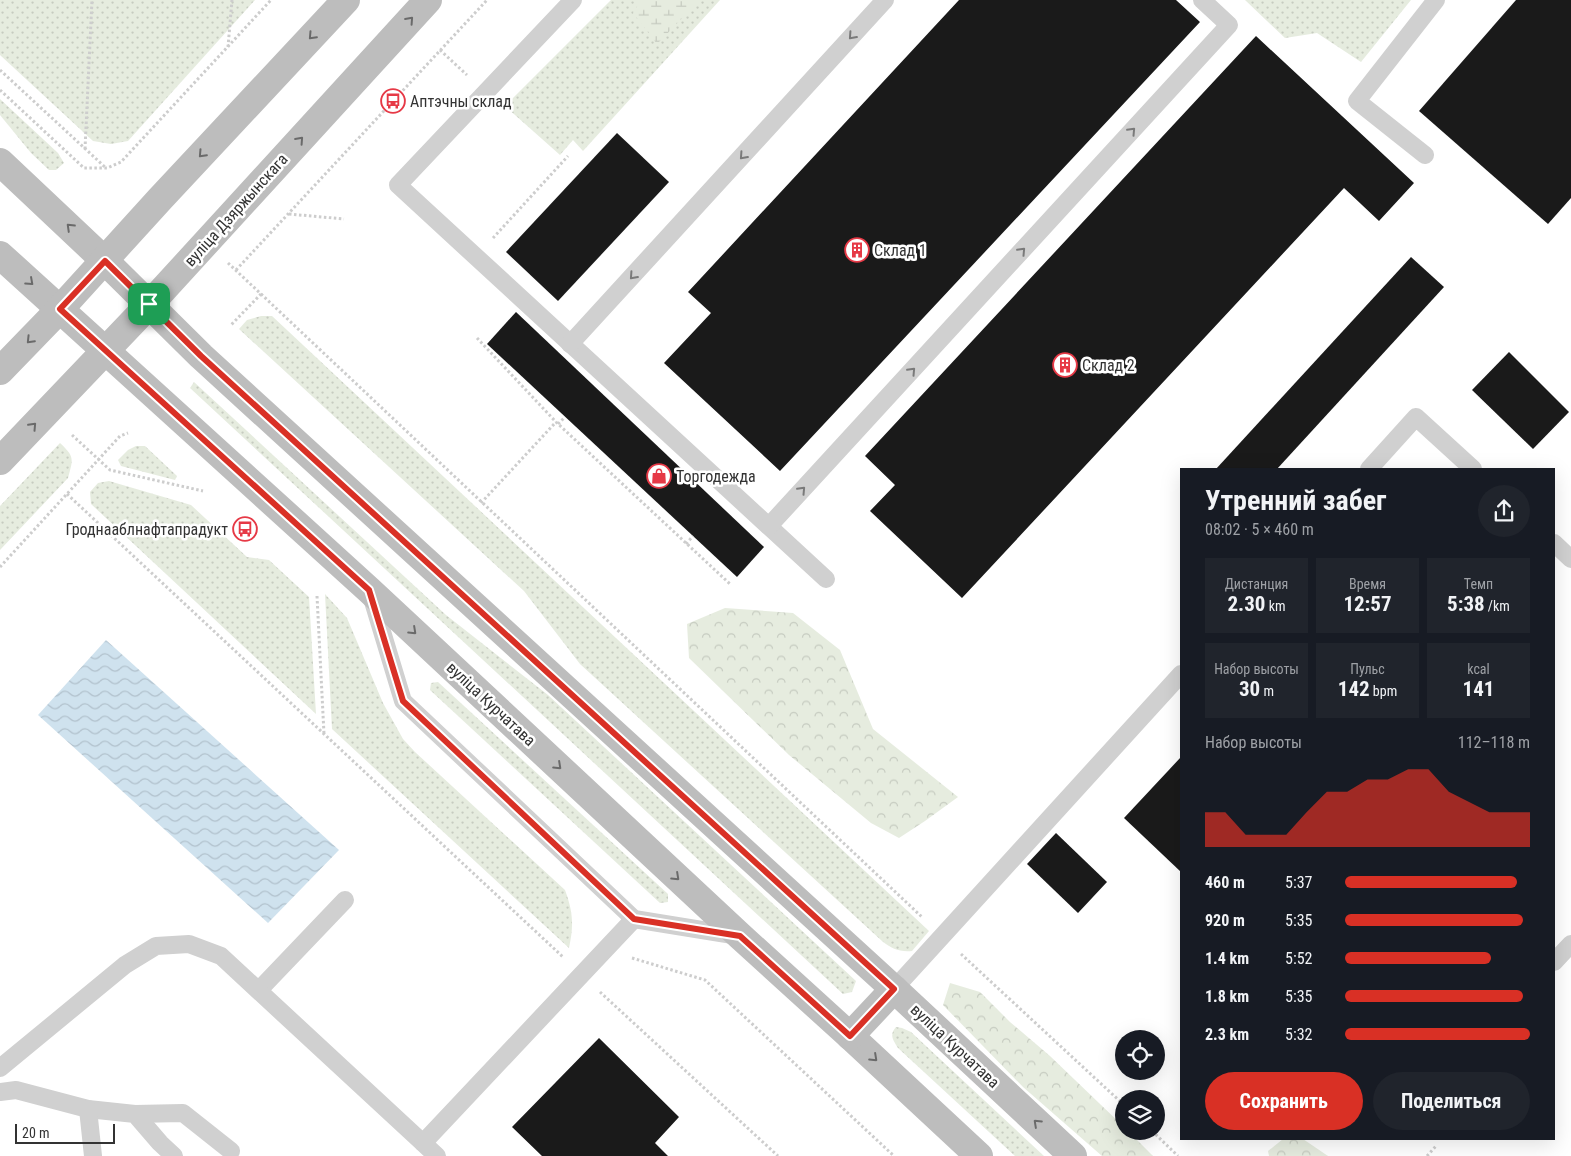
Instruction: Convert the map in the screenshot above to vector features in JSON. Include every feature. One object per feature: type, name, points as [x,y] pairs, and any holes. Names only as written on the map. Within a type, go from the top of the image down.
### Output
[{"type":"main road","points":[[0,372],[346,0]]},
{"type":"main road","name":"вуліца Дзяржынскага","points":[[0,461],[149,304],[428,0]]},
{"type":"main road","name":"вуліца Курчатава","points":[[0,162],[105,261],[201,356],[894,989],[1073,1156]]},
{"type":"main road","name":"вуліца Курчатава","points":[[0,255],[369,590],[979,1156]]},
{"type":"main road","points":[[850,1036],[894,989]]},
{"type":"lane","points":[[573,0],[398,186],[826,579]]},
{"type":"lane","points":[[570,344],[885,0]]},
{"type":"lane","points":[[770,526],[1229,25],[1202,0]]},
{"type":"lane","points":[[1425,155],[1357,101],[1436,0]]},
{"type":"lane","points":[[1370,468],[1416,417],[1472,468]]},
{"type":"lane","points":[[1555,544],[1571,559]]},
{"type":"lane","points":[[369,590],[403,701],[634,919],[740,936]]},
{"type":"lane","points":[[894,989],[1180,675]]},
{"type":"lane","points":[[259,990],[345,900]]},
{"type":"lane","points":[[423,1143],[634,919]]},
{"type":"lane","points":[[0,1068],[126,965],[156,946],[189,944],[221,956],[437,1156]]},
{"type":"lane","points":[[1555,961],[1571,944]]},
{"type":"lane","points":[[0,1092],[16,1090],[88,1109],[135,1114],[183,1113],[231,1151]]},
{"type":"lane","points":[[88,1109],[93,1156]]},
{"type":"lane","points":[[135,1114],[174,1156]]},
{"type":"path","points":[[85,148],[92,0]]},
{"type":"path","points":[[228,47],[232,0]]},
{"type":"path","points":[[0,90],[84,168],[107,168],[121,162],[271,0]]},
{"type":"path","points":[[236,270],[487,0]]},
{"type":"path","points":[[440,50],[485,93]]},
{"type":"path","points":[[0,70],[107,168]]},
{"type":"path","points":[[476,256],[568,156]]},
{"type":"path","points":[[288,214],[344,219]]},
{"type":"path","points":[[223,258],[925,920]]},
{"type":"path","points":[[230,325],[261,294]]},
{"type":"path","points":[[478,338],[557,423],[730,584]]},
{"type":"path","points":[[481,503],[557,423],[565,417]]},
{"type":"path","points":[[0,567],[98,459],[120,436],[128,432]]},
{"type":"path","points":[[72,436],[110,470],[203,490]]},
{"type":"path","points":[[66,494],[567,961]]},
{"type":"path","points":[[686,544],[693,536]]},
{"type":"path","points":[[317,596],[324,734]]},
{"type":"path","points":[[604,950],[705,980],[894,1156]]},
{"type":"path","points":[[967,959],[1115,1097]]},
{"type":"path","points":[[598,990],[778,1156]]},
{"type":"path","points":[[1161,1140],[1178,1156]]},
{"type":"path","points":[[1428,1156],[1436,1146]]},
{"type":"green space","points":[[0,0],[255,0],[128,141],[111,144],[93,141],[0,55]]},
{"type":"green space","points":[[611,0],[720,0],[583,151],[573,140],[560,155],[505,106]]},
{"type":"green space","points":[[641,0],[700,0],[657,44],[633,13]]},
{"type":"green space","points":[[1245,0],[1411,0],[1361,62],[1317,33],[1285,38]]},
{"type":"green space","points":[[0,99],[58,153],[64,163],[56,170],[49,170],[31,153],[0,115]]},
{"type":"green space","points":[[261,316],[272,316],[929,931],[912,951],[896,949],[882,941],[580,664],[524,591],[239,329],[247,320]]},
{"type":"green space","points":[[194,382],[446,615],[548,695],[856,981],[852,992],[843,994],[190,388]]},
{"type":"green space","points":[[60,443],[72,459],[68,478],[0,550],[0,506]]},
{"type":"green space","points":[[136,446],[145,446],[177,476],[175,480],[121,466],[118,460],[128,450]]},
{"type":"green space","points":[[109,481],[191,505],[247,557],[269,560],[309,597],[316,714],[91,504],[90,492],[98,483]]},
{"type":"green space","points":[[325,594],[347,618],[383,703],[403,739],[565,890],[572,919],[569,948],[332,729]]},
{"type":"green space","points":[[725,608],[793,613],[840,650],[873,729],[958,797],[899,838],[871,823],[789,755],[689,658],[687,624]]},
{"type":"green space","points":[[438,682],[668,894],[668,902],[660,903],[430,690],[431,683]]},
{"type":"green space","points":[[950,983],[980,992],[1115,1118],[1115,1140],[1137,1140],[1153,1156],[1102,1156],[1023,1087],[943,1005]]},
{"type":"green space","points":[[896,1027],[911,1032],[1044,1156],[1015,1156],[898,1048],[892,1035]]},
{"type":"green space","points":[[1282,1140],[1304,1140],[1328,1156],[1269,1156],[1268,1151]]},
{"type":"water","points":[[106,640],[339,850],[268,923],[38,715]]},
{"type":"building","name":"Склад 1","points":[[959,0],[1176,0],[1200,22],[780,471],[664,363],[711,313],[688,292]]},
{"type":"building","points":[[1516,0],[1571,0],[1571,198],[1548,224],[1419,111]]},
{"type":"building","name":"Склад 2","points":[[1256,36],[1414,183],[1379,221],[1344,188],[962,598],[870,511],[895,485],[865,456]]},
{"type":"building","points":[[617,133],[669,182],[558,301],[506,252]]},
{"type":"building","points":[[1411,257],[1444,287],[1278,468],[1217,468]]},
{"type":"building","name":"Торгодежда","points":[[516,312],[764,547],[737,577],[487,344]]},
{"type":"building","points":[[1509,352],[1569,412],[1533,449],[1472,390]]},
{"type":"building","points":[[1180,758],[1180,871],[1124,818]]},
{"type":"building","points":[[1056,833],[1107,882],[1078,913],[1027,864]]},
{"type":"building","points":[[599,1038],[679,1117],[655,1143],[668,1156],[542,1156],[512,1127]]},
{"type":"place","name":"Аптэчны склад","points":[[393,101]]},
{"type":"place","name":"Склад 1","points":[[857,250]]},
{"type":"place","name":"Склад 2","points":[[1065,365]]},
{"type":"place","name":"Торгодежда","points":[[659,476]]},
{"type":"place","name":"Гроднааблнафтапрадукт","points":[[245,529]]},
{"type":"route","points":[[105,261],[149,304],[201,356],[894,989],[850,1036],[740,936],[634,919],[403,701],[369,590],[60,309],[105,261]]}]
